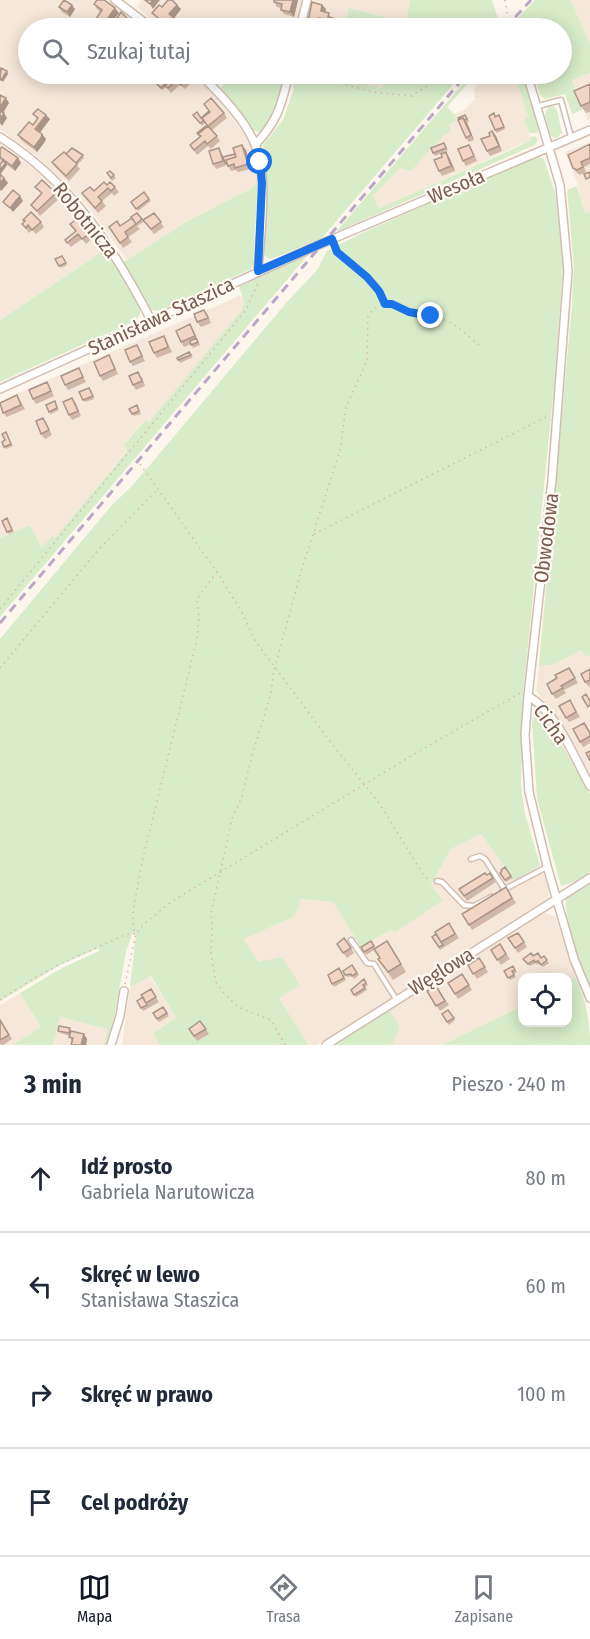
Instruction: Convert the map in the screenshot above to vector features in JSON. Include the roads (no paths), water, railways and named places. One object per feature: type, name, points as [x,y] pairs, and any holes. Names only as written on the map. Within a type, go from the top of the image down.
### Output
[{"type":"street","points":[[116,0],[139,18]]},
{"type":"street","points":[[302,18],[307,0]]},
{"type":"street","points":[[209,84],[238,117],[255,144],[260,162],[262,183],[258,271]]},
{"type":"street","points":[[255,144],[277,116],[286,84]]},
{"type":"street","name":"Obwodowa","points":[[530,84],[560,185],[568,271],[552,480],[525,735],[529,792],[547,866],[574,959],[590,998]]},
{"type":"street","name":"Wesoła","points":[[323,243],[590,130]]},
{"type":"street","name":"Robotnicza","points":[[0,137],[32,160],[79,206],[118,258],[151,320]]},
{"type":"street","name":"Stanisława Staszica","points":[[0,389],[323,243]]},
{"type":"street","name":"Cicha","points":[[528,692],[553,720],[590,786]]},
{"type":"street","points":[[557,899],[590,878]]},
{"type":"street","name":"Węglowa","points":[[326,1045],[557,899]]},
{"type":"street","points":[[111,1045],[120,1016],[123,991]]},
{"type":"lane","points":[[538,106],[561,100],[571,137]]},
{"type":"lane","points":[[471,859],[480,856],[485,859],[505,890]]},
{"type":"lane","points":[[437,881],[442,882],[459,902],[470,907],[547,866]]},
{"type":"lane","points":[[351,940],[367,963],[374,964],[396,999]]},
{"type":"railway","points":[[514,18],[531,0]]},
{"type":"railway","points":[[0,623],[458,84]]}]
